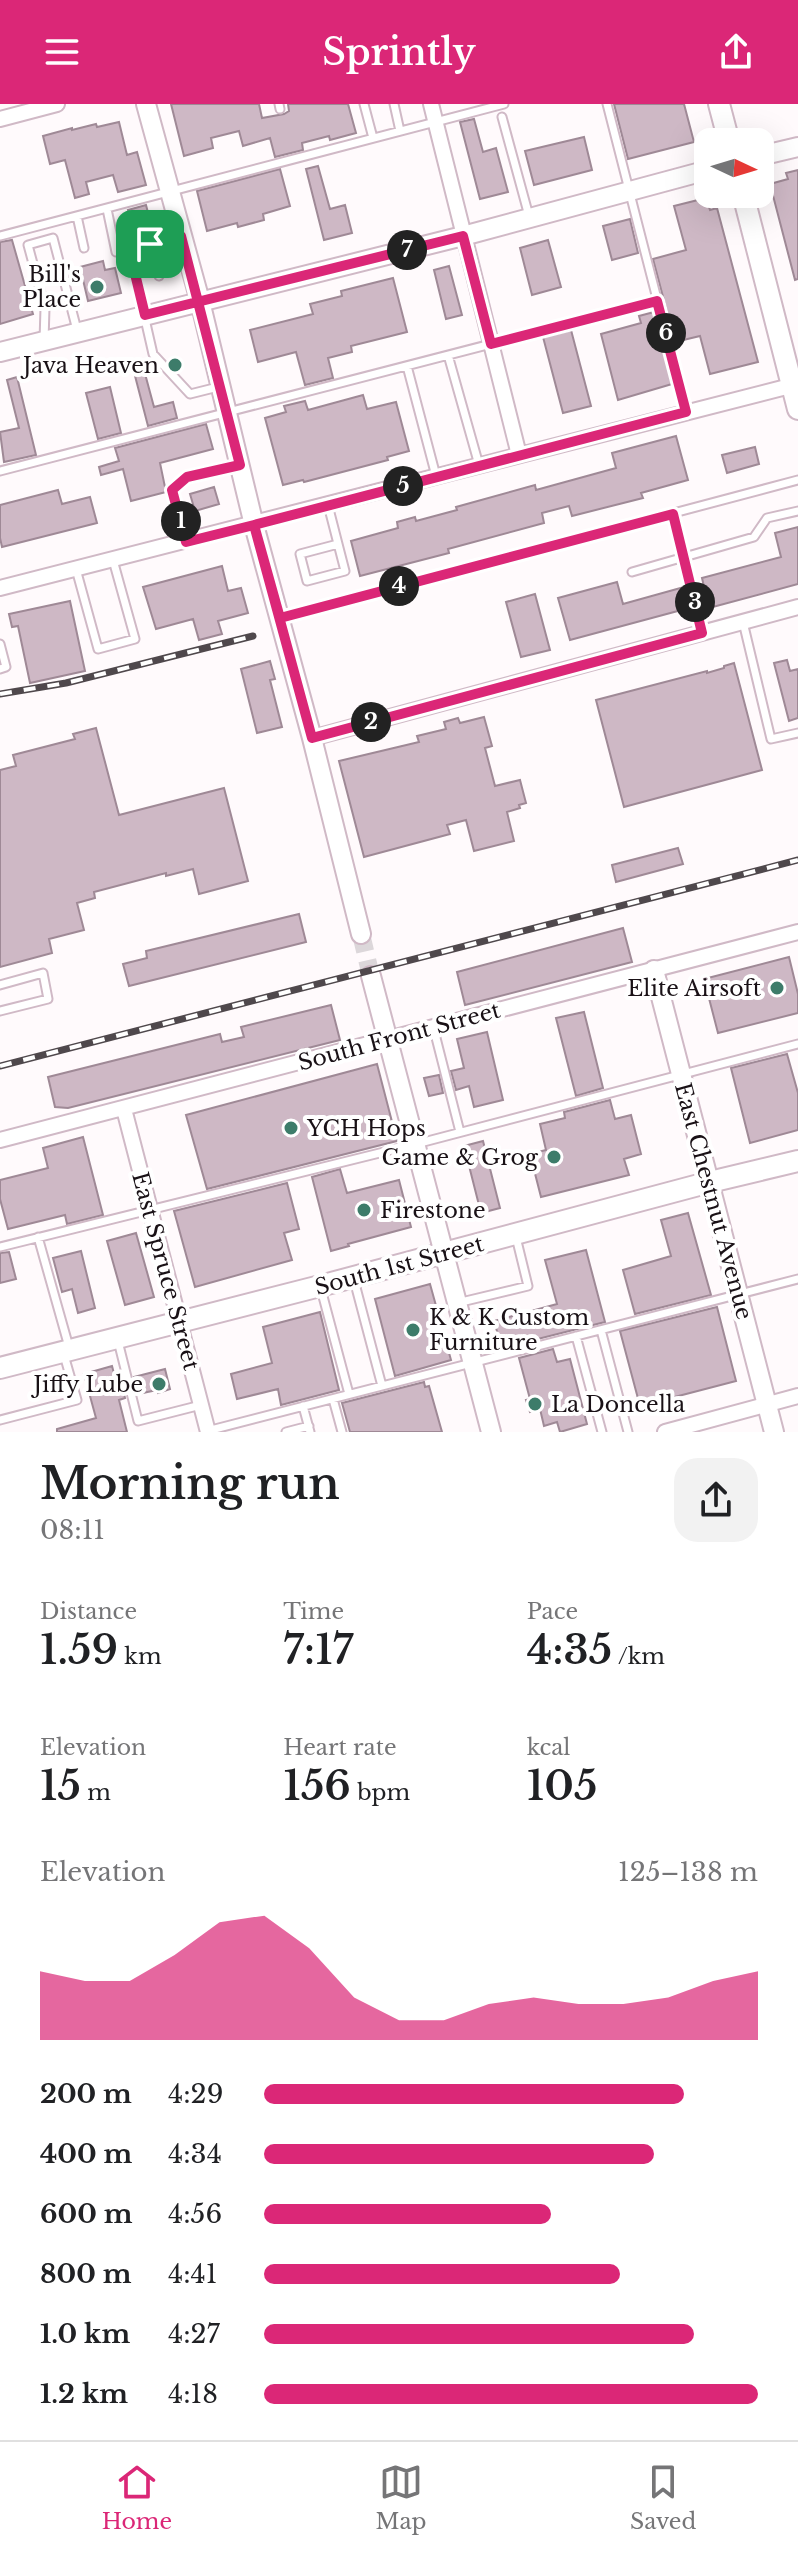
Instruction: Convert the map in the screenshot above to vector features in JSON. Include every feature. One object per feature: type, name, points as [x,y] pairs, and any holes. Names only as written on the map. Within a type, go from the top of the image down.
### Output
[{"type":"main road","points":[[719,104],[725,128]]},
{"type":"main road","points":[[747,208],[795,384],[798,409]]},
{"type":"main road","name":"South 1st Street","points":[[0,1368],[798,1161]]},
{"type":"street","points":[[0,119],[57,104]]},
{"type":"street","points":[[146,104],[200,301],[254,525],[361,934]]},
{"type":"street","points":[[431,104],[519,455]]},
{"type":"street","points":[[774,153],[798,147]]},
{"type":"street","points":[[0,352],[463,236],[694,174]]},
{"type":"street","points":[[0,588],[795,384]]},
{"type":"street","points":[[312,738],[798,607]]},
{"type":"street","name":"South Front Street","points":[[0,1140],[798,932]]},
{"type":"street","name":"East Chestnut Avenue","points":[[654,970],[774,1432]]},
{"type":"street","points":[[371,976],[491,1432]]},
{"type":"street","name":"East Spruce Street","points":[[124,1109],[207,1432]]},
{"type":"street","points":[[665,1432],[798,1396]]},
{"type":"lane","points":[[364,104],[373,138]]},
{"type":"lane","points":[[394,104],[400,131]]},
{"type":"lane","points":[[0,236],[504,104]]},
{"type":"lane","points":[[607,104],[686,412]]},
{"type":"lane","points":[[502,117],[530,218]]},
{"type":"lane","points":[[107,209],[116,252],[181,236]]},
{"type":"lane","points":[[77,216],[84,248]]},
{"type":"lane","points":[[44,341],[45,308],[28,245],[53,238],[77,332]]},
{"type":"lane","points":[[150,244],[159,276]]},
{"type":"lane","points":[[129,249],[153,354],[190,394],[221,386]]},
{"type":"lane","points":[[0,471],[657,301]]},
{"type":"lane","points":[[448,355],[479,466]]},
{"type":"lane","points":[[407,366],[437,477]]},
{"type":"lane","points":[[186,542],[172,490],[187,477],[240,465]]},
{"type":"lane","points":[[280,618],[798,480]]},
{"type":"lane","points":[[328,505],[345,571],[307,581],[300,554],[338,544]]},
{"type":"lane","points":[[632,572],[754,537],[767,518],[798,511]]},
{"type":"lane","points":[[673,514],[702,633]]},
{"type":"lane","points":[[76,569],[98,649],[135,639],[113,560]]},
{"type":"lane","points":[[743,622],[771,739],[798,733]]},
{"type":"lane","points":[[0,644],[6,667],[0,669]]},
{"type":"lane","points":[[0,985],[43,973],[48,999],[0,1011]]},
{"type":"lane","points":[[433,1026],[460,1132]]},
{"type":"lane","points":[[0,1247],[416,1144],[798,1044]]},
{"type":"lane","points":[[457,1303],[528,1286],[515,1235]]},
{"type":"lane","points":[[0,1420],[77,1400],[38,1237]]},
{"type":"lane","points":[[353,1278],[382,1386]]},
{"type":"lane","points":[[207,1432],[798,1279]]},
{"type":"lane","points":[[320,1286],[349,1394]]},
{"type":"lane","points":[[601,1330],[628,1432]]},
{"type":"lane","points":[[576,1336],[602,1432]]},
{"type":"lane","points":[[118,1339],[138,1421],[201,1405]]},
{"type":"lane","points":[[333,1399],[342,1432]]},
{"type":"lane","points":[[286,1432],[310,1429],[303,1406]]},
{"type":"lane","points":[[248,1421],[251,1432]]},
{"type":"building","points":[[171,104],[259,104],[262,118],[284,114],[289,111],[288,104],[348,104],[356,133],[302,143],[303,150],[275,157],[270,138],[243,146],[239,131],[211,138],[213,148],[184,156]]},
{"type":"building","points":[[614,104],[684,104],[694,142],[628,159]]},
{"type":"building","points":[[474,119],[483,152],[496,148],[508,192],[480,199],[460,122]]},
{"type":"building","points":[[119,122],[127,155],[137,152],[146,185],[118,192],[113,175],[86,182],[89,194],[75,198],[65,160],[50,164],[43,136],[72,128]]},
{"type":"building","points":[[584,137],[592,170],[534,185],[525,151]]},
{"type":"building","points":[[318,166],[330,209],[345,205],[352,233],[324,240],[306,169]]},
{"type":"building","points":[[280,169],[290,206],[263,214],[264,220],[207,231],[197,191]]},
{"type":"building","points":[[798,170],[798,279],[795,280],[774,199],[774,183],[788,179],[786,173]]},
{"type":"building","points":[[694,201],[694,208],[717,208],[758,362],[710,374],[700,336],[675,342],[653,259],[686,250],[674,206]]},
{"type":"building","points":[[146,205],[154,236],[136,241],[128,210]]},
{"type":"building","points":[[630,219],[638,253],[612,260],[603,226]]},
{"type":"building","points":[[12,240],[33,314],[0,324],[0,242]]},
{"type":"building","points":[[548,240],[561,287],[532,295],[520,248]]},
{"type":"building","name":"Bill's Place","points":[[103,261],[105,270],[115,268],[121,293],[88,301],[80,267]]},
{"type":"building","points":[[449,266],[462,315],[446,319],[434,270]]},
{"type":"building","points":[[393,278],[407,332],[351,346],[352,352],[328,358],[333,378],[305,385],[296,352],[258,362],[250,330],[313,314],[310,304],[342,296],[341,291]]},
{"type":"building","points":[[654,312],[672,384],[618,400],[601,334],[641,323],[639,316]]},
{"type":"building","points":[[571,330],[591,406],[563,413],[543,337]]},
{"type":"building","points":[[144,370],[154,407],[173,402],[177,418],[148,426],[134,372]]},
{"type":"building","points":[[17,377],[36,455],[4,462],[0,432],[19,428],[7,380]]},
{"type":"building","points":[[110,387],[121,433],[98,439],[86,393]]},
{"type":"building","points":[[363,395],[367,409],[396,402],[409,451],[387,457],[388,460],[283,485],[265,418],[286,412],[284,406],[305,401],[308,410]]},
{"type":"building","points":[[206,424],[213,449],[160,463],[166,492],[131,501],[123,469],[101,475],[99,467],[119,461],[115,448]]},
{"type":"building","points":[[676,436],[688,480],[641,493],[643,498],[572,516],[569,506],[542,513],[544,523],[448,549],[449,553],[360,576],[351,541],[398,528],[397,522],[415,517],[416,521],[535,485],[536,490],[616,468],[612,453]]},
{"type":"building","points":[[755,447],[759,464],[727,473],[722,455]]},
{"type":"building","points":[[214,487],[219,504],[195,511],[190,494]]},
{"type":"building","points":[[58,490],[62,504],[90,497],[97,523],[2,547],[0,505]]},
{"type":"building","points":[[798,527],[798,584],[709,608],[702,578],[781,557],[775,533]]},
{"type":"building","points":[[222,566],[228,591],[241,588],[248,613],[218,621],[222,634],[199,640],[193,619],[156,629],[143,587]]},
{"type":"building","points":[[617,582],[623,604],[684,587],[689,608],[570,640],[558,598]]},
{"type":"building","points":[[535,594],[550,650],[521,657],[506,602]]},
{"type":"building","points":[[70,601],[85,671],[30,683],[18,626],[12,627],[9,614]]},
{"type":"building","points":[[787,660],[790,671],[798,669],[798,718],[789,721],[774,663]]},
{"type":"building","points":[[270,661],[275,679],[270,680],[282,727],[257,733],[241,669]]},
{"type":"building","points":[[734,663],[762,770],[624,807],[596,700],[707,673]]},
{"type":"building","points":[[484,717],[492,746],[485,748],[495,786],[520,780],[526,803],[507,812],[514,841],[474,851],[466,820],[447,825],[450,834],[364,857],[339,761],[419,742],[417,736],[446,729],[444,722],[458,718],[460,723]]},
{"type":"building","points":[[96,728],[119,815],[224,788],[248,881],[199,894],[193,869],[94,892],[95,898],[77,903],[84,930],[49,939],[52,953],[0,967],[0,770],[16,766],[13,755],[75,739],[73,734]]},
{"type":"building","points":[[678,848],[683,864],[616,882],[612,865]]},
{"type":"building","points":[[299,914],[306,942],[129,986],[123,964],[147,958],[146,951]]},
{"type":"building","points":[[623,928],[632,962],[465,1005],[457,972]]},
{"type":"building","points":[[789,957],[798,994],[798,1013],[718,1033],[704,979]]},
{"type":"building","points":[[331,1005],[340,1040],[68,1108],[55,1107],[48,1077],[220,1034],[222,1042],[244,1037],[241,1027]]},
{"type":"building","points":[[584,1012],[603,1088],[576,1096],[556,1018]]},
{"type":"building","points":[[487,1032],[503,1100],[474,1107],[469,1086],[456,1090],[451,1071],[464,1068],[457,1039]]},
{"type":"building","points":[[787,1054],[798,1093],[798,1130],[750,1143],[731,1068]]},
{"type":"building","name":"YCH Hops","points":[[377,1064],[397,1141],[207,1189],[186,1115]]},
{"type":"building","points":[[439,1075],[443,1093],[429,1096],[424,1078]]},
{"type":"building","points":[[610,1100],[615,1119],[631,1115],[641,1154],[624,1159],[629,1175],[541,1197],[530,1154],[546,1150],[540,1124],[565,1118],[564,1112]]},
{"type":"building","points":[[83,1137],[103,1215],[67,1224],[65,1215],[8,1229],[0,1199],[0,1180],[48,1168],[43,1148]]},
{"type":"building","points":[[483,1141],[500,1208],[481,1213],[464,1146]]},
{"type":"building","name":"Firestone","points":[[340,1169],[347,1193],[399,1180],[411,1227],[331,1251],[312,1177]]},
{"type":"building","points":[[287,1183],[299,1229],[284,1233],[292,1260],[195,1287],[174,1211]]},
{"type":"building","points":[[688,1213],[711,1295],[635,1314],[623,1270],[671,1256],[661,1220]]},
{"type":"building","points":[[136,1233],[154,1297],[125,1305],[107,1241]]},
{"type":"building","points":[[586,1250],[605,1322],[502,1348],[494,1321],[557,1304],[545,1260]]},
{"type":"building","points":[[81,1251],[95,1308],[78,1313],[72,1289],[62,1292],[53,1258]]},
{"type":"building","points":[[9,1252],[16,1279],[0,1283],[0,1253]]},
{"type":"building","name":"K & K Custom Furniture","points":[[430,1284],[451,1360],[395,1376],[375,1299]]},
{"type":"building","points":[[717,1307],[736,1381],[640,1406],[620,1331]]},
{"type":"building","points":[[320,1312],[339,1390],[281,1405],[278,1389],[237,1399],[231,1374],[272,1363],[263,1327]]},
{"type":"building","points":[[553,1349],[557,1362],[570,1359],[587,1424],[560,1432],[557,1422],[544,1426],[540,1409],[530,1412],[526,1400],[530,1399],[519,1358]]},
{"type":"building","points":[[112,1366],[116,1381],[121,1380],[125,1398],[119,1400],[127,1432],[57,1432],[57,1429],[96,1418],[84,1374]]},
{"type":"building","points":[[165,1369],[170,1389],[138,1394],[134,1377]]},
{"type":"building","points":[[424,1382],[425,1387],[429,1386],[442,1432],[350,1432],[342,1403]]},
{"type":"tunnel","points":[[361,934],[371,976]]},
{"type":"railway","points":[[0,694],[66,683],[253,636]]},
{"type":"railway","points":[[0,1066],[798,860]]},
{"type":"place","name":"Bill's Place","points":[[97,287]]},
{"type":"place","name":"Java Heaven","points":[[175,365]]},
{"type":"place","name":"Elite Airsoft","points":[[777,988]]},
{"type":"place","name":"YCH Hops","points":[[291,1128]]},
{"type":"place","name":"Game & Grog","points":[[554,1157]]},
{"type":"place","name":"Firestone","points":[[364,1210]]},
{"type":"place","name":"K & K Custom Furniture","points":[[413,1330]]},
{"type":"place","name":"Jiffy Lube","points":[[159,1384]]},
{"type":"place","name":"La Doncella","points":[[535,1404]]},
{"type":"route","points":[[150,244],[129,249],[145,315],[200,301],[463,236],[491,344],[657,301],[686,412],[254,525],[280,618],[673,514],[702,633],[312,738],[254,525],[186,542],[172,490],[187,477],[240,465],[200,301],[181,236],[150,244]]}]
